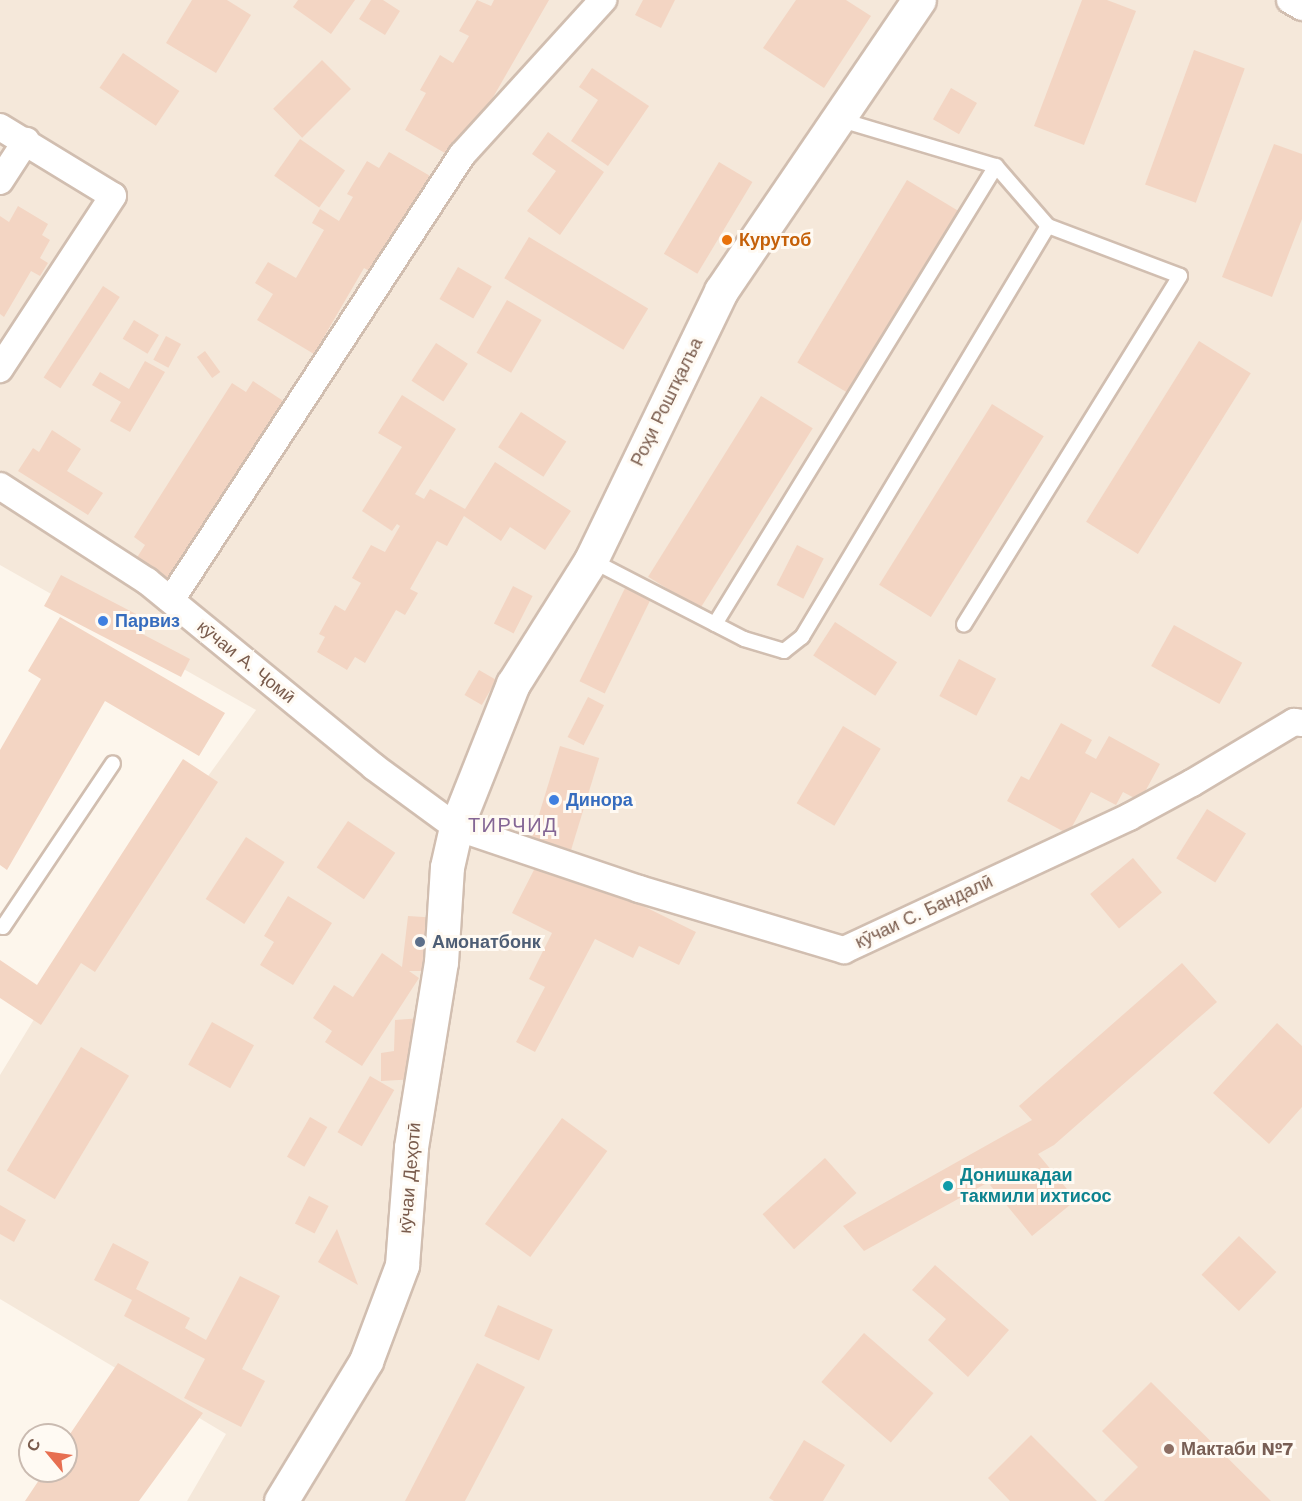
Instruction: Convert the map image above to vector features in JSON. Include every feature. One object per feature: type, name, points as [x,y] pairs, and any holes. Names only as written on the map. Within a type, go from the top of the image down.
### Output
[{"type":"main road","name":"Роҳи Роштқалъа","points":[[456,827],[513,684],[591,560],[721,291],[919,0]]},
{"type":"main road","name":"кӯчаи Деҳотӣ","points":[[281,1501],[366,1361],[402,1265],[411,1147],[441,962],[447,867],[456,827]]},
{"type":"street","points":[[171,600],[462,155],[603,0]]},
{"type":"street","points":[[1290,0],[1302,7]]},
{"type":"street","points":[[0,127],[113,196],[0,369]]},
{"type":"street","points":[[0,181],[26,141]]},
{"type":"street","name":"кӯчаи А. Ҷомӣ","points":[[0,486],[147,581],[374,767],[456,827]]},
{"type":"street","name":"кӯчаи С. Бандалӣ","points":[[456,827],[639,889],[844,950],[1129,817],[1192,783],[1294,722],[1302,723]]},
{"type":"lane","points":[[838,119],[996,166],[1048,226],[1180,276],[964,625]]},
{"type":"lane","points":[[715,624],[996,166]]},
{"type":"lane","points":[[591,560],[744,639],[783,651],[802,636],[1048,226]]},
{"type":"lane","points":[[0,926],[3,927],[113,763]]},
{"type":"shaded area","points":[[0,0],[1302,0],[1302,1501],[187,1501],[226,1434],[0,1299],[0,1075],[47,998],[256,710],[0,565]]},
{"type":"building","points":[[192,0],[227,0],[251,15],[216,73],[166,43]]},
{"type":"building","points":[[298,0],[355,0],[331,34],[293,7]]},
{"type":"building","points":[[371,0],[383,0],[400,11],[385,35],[359,19]]},
{"type":"building","points":[[477,0],[491,6],[494,0],[549,0],[457,160],[405,130],[426,93],[420,90],[440,55],[453,63],[469,36],[459,31]]},
{"type":"building","points":[[643,0],[675,0],[661,28],[635,15]]},
{"type":"building","points":[[796,0],[846,0],[871,16],[824,88],[763,48]]},
{"type":"building","points":[[1082,0],[1107,0],[1136,11],[1084,145],[1034,126]]},
{"type":"building","points":[[1194,50],[1245,68],[1196,203],[1145,184]]},
{"type":"building","points":[[123,53],[179,91],[156,126],[100,88]]},
{"type":"building","points":[[322,60],[351,89],[302,138],[273,109]]},
{"type":"building","points":[[592,68],[649,106],[608,166],[571,141],[598,100],[579,87]]},
{"type":"building","points":[[951,88],[977,103],[959,134],[933,119]]},
{"type":"building","points":[[548,132],[604,172],[560,235],[527,211],[556,171],[532,154]]},
{"type":"building","points":[[300,139],[345,171],[319,207],[274,176]]},
{"type":"building","points":[[1274,144],[1302,154],[1302,219],[1272,297],[1222,277]]},
{"type":"building","points":[[389,152],[437,180],[400,243],[391,238],[371,272],[364,268],[314,354],[257,320],[273,294],[255,283],[268,262],[296,278],[324,230],[312,223],[320,209],[339,221],[353,197],[347,194],[367,161],[379,168]]},
{"type":"building","points":[[719,162],[752,182],[697,274],[664,254]]},
{"type":"building","points":[[907,180],[960,212],[850,395],[797,363]]},
{"type":"building","points":[[18,206],[48,224],[42,235],[50,240],[40,258],[48,263],[40,276],[31,271],[4,317],[0,314],[0,216],[9,222]]},
{"type":"building","points":[[529,237],[648,309],[623,350],[504,278]]},
{"type":"building","points":[[458,267],[492,286],[473,319],[440,299]]},
{"type":"building","points":[[103,286],[120,297],[60,388],[44,377]]},
{"type":"building","points":[[507,300],[542,320],[511,373],[476,353]]},
{"type":"building","points":[[134,320],[159,335],[148,354],[123,339]]},
{"type":"building","points":[[166,336],[181,344],[168,368],[153,360]]},
{"type":"building","points":[[1199,341],[1251,373],[1138,554],[1086,522]]},
{"type":"building","points":[[436,343],[468,364],[443,401],[411,381]]},
{"type":"building","points":[[205,351],[220,372],[212,378],[197,357]]},
{"type":"building","points":[[145,361],[165,372],[130,432],[110,421],[121,402],[92,385],[100,372],[129,389]]},
{"type":"building","points":[[253,381],[288,404],[174,583],[136,559],[145,545],[134,537],[232,383],[246,392]]},
{"type":"building","points":[[402,395],[456,429],[415,494],[424,499],[430,489],[465,509],[495,462],[571,511],[545,550],[510,527],[501,541],[464,516],[447,546],[437,541],[410,589],[418,593],[405,615],[396,610],[365,663],[355,657],[347,670],[317,652],[325,637],[319,634],[335,605],[345,611],[361,583],[352,578],[371,545],[385,552],[400,526],[397,524],[392,531],[362,511],[402,447],[378,433]]},
{"type":"building","points":[[761,396],[813,428],[700,609],[648,577]]},
{"type":"building","points":[[992,404],[1044,436],[931,617],[879,585]]},
{"type":"building","points":[[521,412],[566,441],[543,477],[498,447]]},
{"type":"building","points":[[52,430],[81,449],[67,471],[103,493],[88,515],[18,471],[33,448],[39,452]]},
{"type":"building","points":[[797,545],[824,559],[803,599],[777,585]]},
{"type":"building","name":"Парвиз","points":[[61,575],[136,614],[129,627],[190,659],[181,677],[44,606]]},
{"type":"building","points":[[513,586],[533,596],[514,633],[494,623]]},
{"type":"building","points":[[626,586],[651,598],[605,694],[580,681]]},
{"type":"building","points":[[60,617],[225,713],[199,756],[105,701],[7,870],[0,865],[0,750],[41,679],[28,671]]},
{"type":"building","points":[[835,622],[897,662],[875,696],[813,656]]},
{"type":"building","points":[[1174,625],[1242,663],[1219,704],[1151,666]]},
{"type":"building","points":[[959,659],[996,679],[976,716],[939,696]]},
{"type":"building","points":[[479,670],[496,680],[482,705],[464,695]]},
{"type":"building","points":[[588,697],[604,705],[584,745],[568,737]]},
{"type":"building","points":[[1061,723],[1092,740],[1085,753],[1096,759],[1109,736],[1160,764],[1140,801],[1123,792],[1116,805],[1091,792],[1068,834],[1007,801],[1021,776],[1029,780]]},
{"type":"building","points":[[843,726],[881,749],[834,826],[797,803]]},
{"type":"building","points":[[560,746],[599,758],[571,850],[532,838]]},
{"type":"building","points":[[183,759],[218,782],[95,972],[81,963],[41,1025],[0,998],[0,960],[37,985]]},
{"type":"building","points":[[1207,809],[1246,833],[1215,883],[1176,858]]},
{"type":"building","points":[[348,821],[395,853],[364,899],[317,867]]},
{"type":"building","points":[[246,837],[285,862],[244,924],[206,899]]},
{"type":"building","points":[[1133,858],[1162,892],[1119,928],[1090,894]]},
{"type":"building","points":[[537,864],[577,884],[582,876],[696,932],[679,965],[639,946],[633,958],[595,939],[535,1052],[516,1042],[545,987],[529,979],[552,933],[512,913]]},
{"type":"building","points":[[288,896],[332,923],[293,985],[260,965],[274,942],[264,936]]},
{"type":"building","points":[[408,916],[439,918],[430,971],[409,971],[419,978],[362,1066],[325,1042],[332,1031],[313,1018],[334,985],[353,997],[382,953],[402,967]]},
{"type":"building","points":[[1182,963],[1217,1002],[1054,1145],[1038,1154],[1076,1200],[1032,1236],[990,1185],[1005,1173],[864,1251],[843,1226],[1032,1120],[1019,1106]]},
{"type":"building","points":[[422,1018],[417,1079],[381,1081],[381,1053],[394,1051],[395,1020]]},
{"type":"building","points":[[212,1022],[254,1045],[230,1088],[188,1065]]},
{"type":"building","points":[[1277,1023],[1302,1046],[1302,1107],[1269,1144],[1213,1093]]},
{"type":"building","points":[[81,1047],[129,1076],[55,1199],[7,1170]]},
{"type":"building","points":[[370,1076],[394,1090],[362,1146],[338,1132]]},
{"type":"building","points":[[310,1117],[327,1127],[304,1167],[287,1157]]},
{"type":"building","points":[[562,1118],[607,1151],[530,1257],[485,1224]]},
{"type":"building","points":[[825,1158],[856,1193],[794,1249],[763,1214]]},
{"type":"building","points":[[309,1196],[329,1206],[315,1234],[295,1224]]},
{"type":"building","points":[[0,1205],[26,1220],[14,1242],[0,1234]]},
{"type":"building","points":[[337,1229],[358,1285],[318,1262]]},
{"type":"building","points":[[1239,1236],[1276,1272],[1239,1311],[1201,1275]]},
{"type":"building","points":[[113,1243],[149,1262],[136,1289],[190,1318],[185,1328],[206,1340],[240,1276],[280,1296],[242,1369],[265,1381],[241,1427],[184,1398],[205,1359],[124,1316],[132,1300],[94,1280]]},
{"type":"building","points":[[935,1265],[1009,1330],[968,1377],[928,1340],[946,1319],[912,1290]]},
{"type":"building","points":[[498,1305],[553,1329],[539,1360],[484,1336]]},
{"type":"building","points":[[864,1333],[933,1393],[891,1442],[821,1382]]},
{"type":"building","points":[[118,1363],[203,1413],[139,1501],[25,1501],[37,1483],[78,1483],[77,1423]]},
{"type":"building","points":[[477,1363],[525,1387],[465,1501],[405,1501]]},
{"type":"building","name":"Мактаби №7","points":[[1151,1382],[1271,1501],[1104,1501],[1138,1467],[1102,1431]]},
{"type":"building","points":[[1031,1435],[1097,1501],[1010,1501],[988,1478]]},
{"type":"building","points":[[804,1440],[845,1465],[823,1501],[774,1501],[769,1498]]},
{"type":"place","name":"Курутоб","points":[[727,240]]},
{"type":"place","name":"Парвиз","points":[[103,621]]},
{"type":"place","name":"Динора","points":[[554,800]]},
{"type":"place","name":"Амонатбонк","points":[[420,942]]},
{"type":"place","name":"Донишкадаи такмили ихтисос","points":[[948,1186]]},
{"type":"place","name":"Мактаби №7","points":[[1169,1449]]},
{"type":"district","name":"ТИРЧИД","points":[[513,825]]}]
